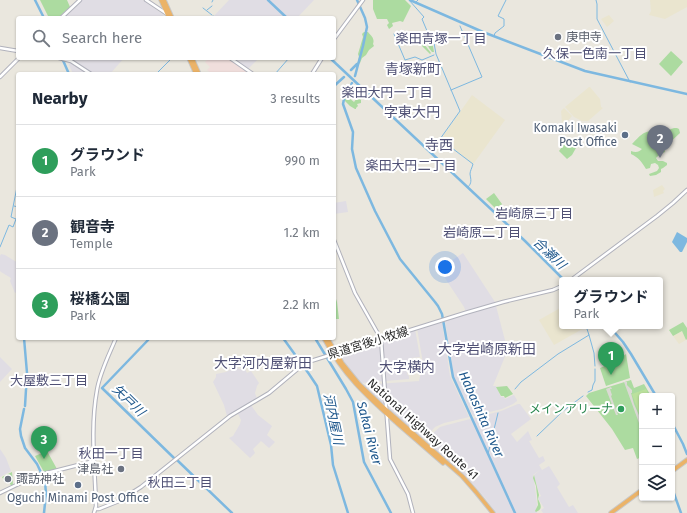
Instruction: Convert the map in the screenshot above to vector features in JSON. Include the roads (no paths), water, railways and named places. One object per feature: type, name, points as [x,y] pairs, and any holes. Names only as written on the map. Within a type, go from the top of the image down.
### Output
[{"type":"highway","points":[[162,0],[170,16]]},
{"type":"highway","points":[[191,60],[197,72]]},
{"type":"highway","name":"National Highway Route 41","points":[[327,340],[341,366],[357,385],[461,479],[490,513]]},
{"type":"highway","name":"National Highway Route 41","points":[[386,412],[466,481],[493,513]]},
{"type":"highway","points":[[675,468],[687,459]]},
{"type":"highway","points":[[611,513],[639,493]]},
{"type":"highway","points":[[614,513],[639,493]]},
{"type":"main road","points":[[63,16],[80,0]]},
{"type":"main road","points":[[146,0],[170,16]]},
{"type":"main road","points":[[336,36],[363,0]]},
{"type":"main road","points":[[0,48],[16,51]]},
{"type":"main road","points":[[0,77],[17,60]]},
{"type":"main road","points":[[67,60],[74,62],[88,72]]},
{"type":"main road","points":[[233,60],[249,72]]},
{"type":"main road","points":[[313,72],[321,60]]},
{"type":"main road","points":[[574,277],[657,216],[687,190]]},
{"type":"main road","points":[[336,245],[355,293],[381,339],[390,459],[408,494],[413,513]]},
{"type":"main road","name":"県道宮後小牧線","points":[[96,509],[111,504],[129,495],[144,485],[231,415],[270,393],[302,366],[314,360],[503,302],[559,287]]},
{"type":"main road","points":[[94,513],[96,509],[93,418],[97,390],[102,371],[115,340]]},
{"type":"main road","points":[[0,494],[28,479],[41,474],[94,461]]},
{"type":"water","points":[[677,232],[687,238],[687,242],[682,252],[680,252],[672,242]]},
{"type":"waterway","points":[[35,0],[43,16]]},
{"type":"waterway","name":"合瀬川","points":[[268,0],[285,16]]},
{"type":"waterway","name":"Habashita River","points":[[355,76],[367,27],[365,18],[357,0]]},
{"type":"waterway","points":[[409,0],[424,17],[422,19],[430,38],[434,43],[436,54],[460,111],[440,139],[473,164],[470,173],[471,183],[468,187]]},
{"type":"waterway","points":[[410,0],[483,32],[585,71],[687,94]]},
{"type":"waterway","points":[[494,36],[495,33],[504,26],[504,19],[498,16],[506,0]]},
{"type":"waterway","points":[[596,0],[597,19],[630,82]]},
{"type":"waterway","points":[[207,10],[212,6]]},
{"type":"waterway","points":[[203,8],[212,15]]},
{"type":"waterway","points":[[451,90],[482,77],[460,26]]},
{"type":"waterway","points":[[394,34],[405,60],[415,57],[422,60],[434,55]]},
{"type":"waterway","points":[[63,60],[68,72]]},
{"type":"waterway","points":[[158,72],[170,60]]},
{"type":"waterway","points":[[277,72],[287,60]]},
{"type":"waterway","name":"合瀬川","points":[[332,60],[525,241],[561,277]]},
{"type":"waterway","name":"Sakai River","points":[[351,70],[357,64]]},
{"type":"waterway","name":"Sakai River","points":[[336,84],[344,77]]},
{"type":"waterway","name":"Habashita River","points":[[352,83],[343,104],[353,132],[352,149],[356,168],[375,211],[400,259],[435,302],[442,314],[453,377],[515,513]]},
{"type":"waterway","points":[[16,192],[11,217],[16,219]]},
{"type":"waterway","points":[[0,247],[9,225],[13,227],[16,219]]},
{"type":"waterway","points":[[515,389],[521,382],[558,354],[589,335],[587,329]]},
{"type":"waterway","name":"合瀬川","points":[[612,329],[631,354],[654,393]]},
{"type":"waterway","points":[[589,335],[594,353],[595,366]]},
{"type":"waterway","points":[[24,340],[27,373],[25,406]]},
{"type":"waterway","name":"矢戸川","points":[[148,340],[102,388],[175,459]]},
{"type":"waterway","name":"河内屋川","points":[[284,340],[317,386],[331,445],[333,465],[348,513]]},
{"type":"waterway","name":"Sakai River","points":[[316,340],[353,402],[364,462],[391,513]]},
{"type":"waterway","points":[[588,392],[592,390],[595,381],[595,369]]},
{"type":"waterway","points":[[537,436],[563,411],[583,396]]},
{"type":"waterway","points":[[24,409],[20,429],[21,436],[25,448],[37,464],[45,481],[46,494],[44,513]]},
{"type":"waterway","points":[[488,454],[498,413]]},
{"type":"waterway","name":"合瀬川","points":[[675,429],[687,454]]},
{"type":"waterway","name":"矢戸川","points":[[177,460],[232,513]]},
{"type":"waterway","points":[[675,496],[681,513]]},
{"type":"place","name":"庚申寺","points":[[558,37]]},
{"type":"place","name":"Komaki Iwasaki Post Office","points":[[625,135]]},
{"type":"place","name":"観音寺","points":[[660,158]]},
{"type":"place","name":"グラウンド","points":[[611,375]]},
{"type":"place","name":"メインアリーナ","points":[[621,409]]},
{"type":"place","name":"桜橋公園","points":[[44,459]]},
{"type":"place","name":"津島社","points":[[121,469]]},
{"type":"place","name":"諏訪神社","points":[[8,479]]},
{"type":"place","name":"Oguchi Minami Post Office","points":[[78,485]]},
{"type":"district","name":"楽田青塚一丁目","points":[[441,38]]},
{"type":"district","name":"久保一色南一丁目","points":[[595,53]]},
{"type":"district","name":"青塚新町","points":[[413,69]]},
{"type":"district","name":"楽田大円一丁目","points":[[387,92]]},
{"type":"district","name":"字東大円","points":[[412,112]]},
{"type":"district","name":"寺西","points":[[439,145]]},
{"type":"district","name":"楽田大円二丁目","points":[[411,165]]},
{"type":"district","name":"岩崎原三丁目","points":[[534,213]]},
{"type":"district","name":"岩崎原二丁目","points":[[482,232]]},
{"type":"district","name":"大字岩崎原新田","points":[[487,349]]},
{"type":"district","name":"大字河内屋新田","points":[[263,363]]},
{"type":"district","name":"大字横内","points":[[407,367]]},
{"type":"district","name":"大屋敷三丁目","points":[[49,380]]},
{"type":"district","name":"秋田一丁目","points":[[111,453]]},
{"type":"district","name":"秋田三丁目","points":[[180,482]]}]
